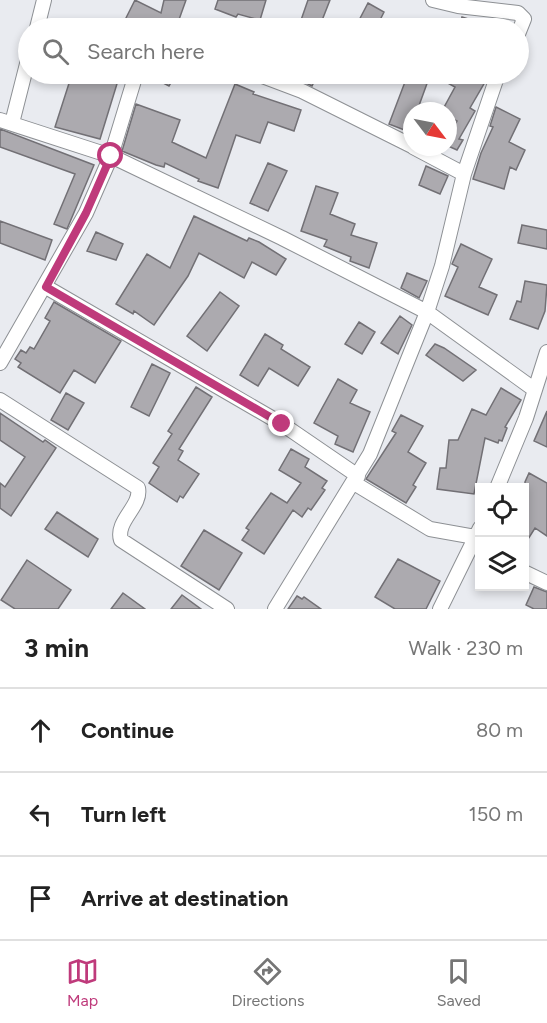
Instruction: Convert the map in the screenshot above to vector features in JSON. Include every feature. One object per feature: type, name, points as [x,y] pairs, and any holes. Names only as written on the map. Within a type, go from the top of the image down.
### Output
[{"type":"street","points":[[40,18],[44,0]]},
{"type":"street","points":[[433,0],[458,6],[518,13],[523,18]]},
{"type":"street","points":[[19,84],[6,122],[111,156],[427,312],[535,390]]},
{"type":"street","points":[[0,363],[46,287],[86,213],[111,156],[133,84]]},
{"type":"street","points":[[283,84],[403,142]]},
{"type":"street","points":[[275,609],[370,454],[427,312],[442,266],[464,174],[495,84]]},
{"type":"street","points":[[430,156],[464,174]]},
{"type":"street","points":[[46,287],[282,424],[356,479],[430,529],[475,535]]},
{"type":"street","points":[[499,483],[535,390],[547,352]]},
{"type":"street","points":[[0,400],[138,488],[137,499],[120,532],[121,540],[227,609]]},
{"type":"street","points":[[440,609],[477,537]]},
{"type":"street","points":[[529,574],[547,583]]},
{"type":"building","points":[[135,0],[161,13],[164,0],[186,0],[180,18],[126,18]]},
{"type":"building","points":[[218,0],[266,0],[261,18],[238,14],[236,17],[215,9]]},
{"type":"building","points":[[308,0],[330,0],[323,18],[302,18]]},
{"type":"building","points":[[368,3],[384,12],[381,18],[360,18]]},
{"type":"building","points":[[69,84],[117,84],[100,139],[55,127]]},
{"type":"building","points":[[235,84],[254,92],[253,94],[301,110],[294,131],[268,122],[260,143],[236,135],[218,188],[198,181],[199,179],[165,163],[164,167],[156,165],[122,151],[136,104],[180,120],[172,142],[206,158]]},
{"type":"building","points":[[404,84],[427,84],[420,102],[403,102],[403,129],[389,124]]},
{"type":"building","points":[[450,84],[484,84],[470,108],[475,111],[459,139],[463,140],[457,150],[457,102],[447,102],[455,87]]},
{"type":"building","points":[[496,107],[520,119],[509,142],[525,150],[516,170],[510,167],[504,189],[473,179],[481,153],[493,127],[490,126]]},
{"type":"building","points":[[0,129],[94,165],[67,229],[54,224],[75,174],[0,147]]},
{"type":"building","points":[[268,163],[287,171],[268,211],[250,203]]},
{"type":"building","points":[[426,166],[448,176],[440,194],[419,185]]},
{"type":"building","points":[[316,186],[338,193],[330,214],[355,224],[351,235],[377,243],[369,268],[350,261],[351,257],[324,246],[327,240],[301,231]]},
{"type":"building","points":[[194,216],[247,241],[249,238],[259,242],[286,259],[276,275],[252,262],[244,278],[199,253],[188,276],[154,325],[134,311],[133,314],[116,304],[147,254],[170,268]]},
{"type":"building","points":[[0,221],[52,240],[45,260],[0,243]]},
{"type":"building","points":[[522,225],[547,230],[547,249],[518,243]]},
{"type":"building","points":[[96,232],[123,244],[116,260],[87,251]]},
{"type":"building","points":[[461,244],[492,259],[479,287],[497,295],[488,315],[445,296],[458,267],[452,264]]},
{"type":"building","points":[[407,273],[427,281],[419,298],[401,288]]},
{"type":"building","points":[[525,281],[547,285],[545,311],[538,329],[510,319],[517,301],[521,302]]},
{"type":"building","points":[[220,292],[239,306],[207,351],[187,336]]},
{"type":"building","points":[[54,302],[121,341],[95,383],[74,370],[60,393],[18,367],[21,363],[15,359],[21,350],[26,353],[30,347],[34,349],[50,321],[45,318]]},
{"type":"building","points":[[400,316],[412,325],[398,354],[381,343]]},
{"type":"building","points":[[359,322],[375,332],[362,354],[345,344]]},
{"type":"building","points":[[265,334],[283,345],[281,349],[310,367],[298,386],[269,368],[258,386],[240,375]]},
{"type":"building","points":[[435,344],[476,370],[463,381],[426,355]]},
{"type":"building","points":[[152,364],[170,373],[149,416],[131,407]]},
{"type":"building","points":[[338,379],[357,390],[350,403],[370,412],[353,452],[335,444],[338,436],[314,423]]},
{"type":"building","points":[[196,387],[212,397],[179,449],[183,451],[178,460],[199,474],[183,498],[180,496],[177,502],[149,483],[159,467],[153,463],[172,434],[168,431]]},
{"type":"building","points":[[501,388],[521,400],[505,427],[507,428],[502,441],[499,440],[498,443],[485,438],[474,494],[437,489],[440,468],[446,468],[449,440],[458,440],[472,409],[486,415]]},
{"type":"building","points":[[66,393],[84,403],[68,430],[51,420]]},
{"type":"building","points":[[547,411],[547,447],[534,441]]},
{"type":"building","points":[[0,413],[43,442],[45,440],[56,448],[11,516],[0,508],[0,483],[5,487],[25,457],[0,440]]},
{"type":"building","points":[[401,415],[423,426],[408,452],[426,463],[406,503],[366,479],[396,433],[392,431]]},
{"type":"building","points":[[291,449],[309,459],[305,467],[327,481],[322,488],[325,490],[311,510],[308,508],[302,517],[293,510],[264,554],[242,540],[249,530],[246,528],[271,493],[287,503],[301,483],[279,470]]},
{"type":"building","points":[[529,473],[547,483],[547,536],[535,528],[529,538],[529,483],[525,482]]},
{"type":"building","points":[[57,512],[98,539],[88,557],[45,529]]},
{"type":"building","points":[[204,530],[242,553],[219,590],[181,566]]},
{"type":"building","points":[[398,559],[440,581],[426,609],[395,609],[375,597]]},
{"type":"building","points":[[27,560],[71,590],[58,609],[15,609],[1,600]]},
{"type":"building","points":[[534,587],[547,592],[547,609],[534,609],[526,605]]},
{"type":"building","points":[[123,593],[145,609],[111,609]]},
{"type":"building","points":[[182,595],[201,609],[171,609]]},
{"type":"building","points":[[297,596],[302,599],[304,597],[321,609],[288,609]]},
{"type":"route","points":[[111,156],[86,213],[46,287],[282,424]]}]
